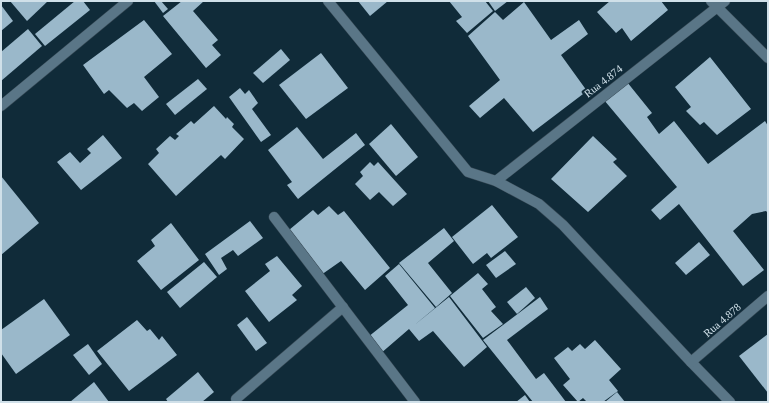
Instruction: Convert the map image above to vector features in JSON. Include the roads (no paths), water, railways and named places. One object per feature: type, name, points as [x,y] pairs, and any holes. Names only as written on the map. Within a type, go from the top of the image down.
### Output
[{"type":"street","points":[[1,106],[128,1]]},
{"type":"street","points":[[328,1],[468,172],[496,181],[539,204],[564,225],[730,402]]},
{"type":"street","points":[[718,3],[768,58]]},
{"type":"street","name":"Rua 4.874","points":[[496,181],[718,3]]},
{"type":"street","points":[[274,217],[415,402]]},
{"type":"street","name":"Rua 4.878","points":[[691,362],[768,296]]},
{"type":"street","points":[[236,399],[343,307]]}]
